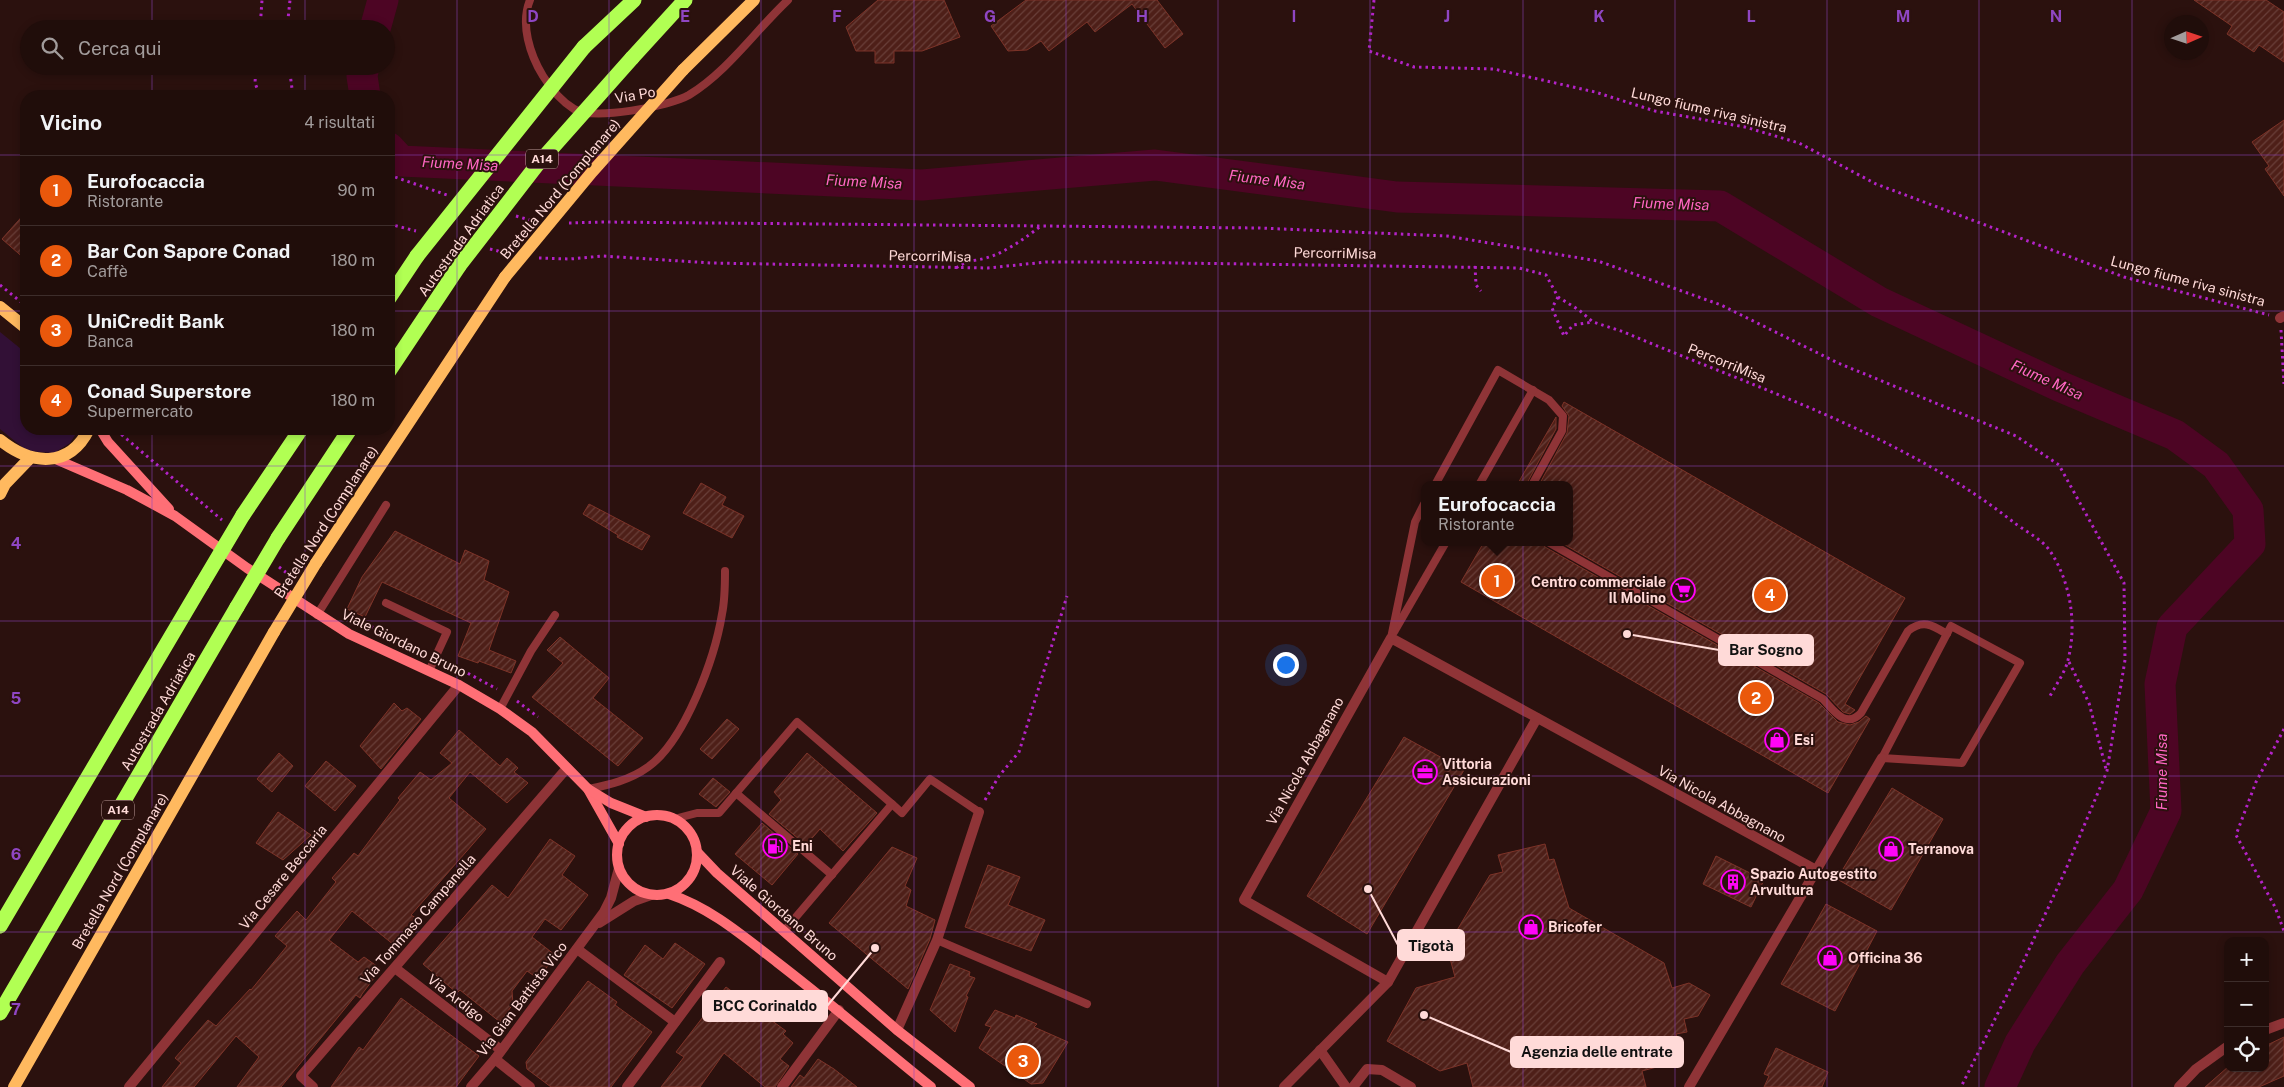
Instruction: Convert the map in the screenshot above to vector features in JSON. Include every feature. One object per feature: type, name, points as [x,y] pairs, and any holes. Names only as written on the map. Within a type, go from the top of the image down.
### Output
[{"type":"highway","name":"Autostrada Adriatica","points":[[395,289],[417,256],[584,47],[634,0]]},
{"type":"highway","name":"Autostrada Adriatica","points":[[395,362],[459,266],[537,165],[685,0]]},
{"type":"highway","name":"Autostrada Adriatica","points":[[0,926],[243,515],[297,435]]},
{"type":"highway","name":"Autostrada Adriatica","points":[[0,1013],[278,538],[346,435]]},
{"type":"main road","name":"Bretella Nord (Complanare)","points":[[14,1087],[274,632],[316,563],[505,277],[592,172],[683,70],[754,0]]},
{"type":"main road","points":[[0,307],[20,320]]},
{"type":"main road","points":[[53,458],[74,448],[84,435]]},
{"type":"main road","points":[[104,435],[112,448],[175,516]]},
{"type":"main road","points":[[0,440],[19,454],[30,458],[53,458],[128,490],[175,516]]},
{"type":"main road","points":[[0,494],[5,484],[30,458]]},
{"type":"main road","name":"Viale Giordano Bruno","points":[[175,516],[317,615],[349,634],[459,685],[500,709],[532,732],[588,789],[611,803],[646,817]]},
{"type":"main road","name":"Viale Giordano Bruno","points":[[588,789],[619,844]]},
{"type":"main road","points":[[669,894],[681,888],[691,878],[696,866],[698,853],[690,832],[674,819],[660,815],[646,817],[634,822],[625,832],[619,844],[619,868],[631,886],[651,895],[669,894],[692,902],[722,920],[839,1010],[931,1087]]},
{"type":"main road","name":"Viale Giordano Bruno","points":[[698,853],[717,873],[897,1030],[970,1087]]},
{"type":"street","name":"Via Nicola Abbagnano","points":[[1388,982],[1244,900],[1390,638],[1816,870]]},
{"type":"street","name":"Via Cesare Beccaria","points":[[128,1087],[459,685]]},
{"type":"street","points":[[1284,1087],[1388,982],[1537,718]]},
{"type":"street","points":[[1689,1087],[1882,758]]},
{"type":"street","name":"Via Tommaso Campanella","points":[[313,1087],[300,1076],[567,768]]},
{"type":"street","points":[[897,1030],[936,940],[979,812]]},
{"type":"street","name":"Via Gian Battista Vico","points":[[470,1087],[501,1050],[594,926],[611,898],[619,868]]},
{"type":"street","name":"Via Gian Battista Vico","points":[[594,926],[634,901],[651,895]]},
{"type":"street","points":[[577,949],[675,1022]]},
{"type":"street","points":[[627,1087],[720,962]]},
{"type":"street","name":"Via Ardigo","points":[[395,968],[501,1050]]},
{"type":"street","points":[[782,1087],[839,1010]]},
{"type":"street","points":[[2269,1029],[2284,1023]]},
{"type":"street","points":[[2179,1087],[2196,1069],[2224,1049]]},
{"type":"street","points":[[1320,1050],[1346,1087]]},
{"type":"street","points":[[494,1059],[530,1087]]},
{"type":"street","points":[[1353,1087],[1367,1068],[1382,1070],[1411,1087]]},
{"type":"lane","name":"Via Po","points":[[530,0],[528,6],[527,40],[537,67],[553,92],[575,110],[599,114],[644,109],[688,96],[725,66],[764,22],[788,0]]},
{"type":"lane","points":[[1437,481],[1498,370],[1549,400],[1560,410],[1564,424],[1562,431],[1534,481]]},
{"type":"lane","points":[[1481,481],[1533,390]]},
{"type":"lane","points":[[317,615],[386,505]]},
{"type":"lane","points":[[1390,638],[1415,522],[1421,510]]},
{"type":"lane","points":[[1390,638],[1444,546]]},
{"type":"lane","points":[[1555,546],[1823,699],[1839,716],[1848,720],[1855,719],[1861,714],[1908,631],[1917,624],[1928,623],[1947,634]]},
{"type":"lane","points":[[588,789],[629,778],[649,766],[665,751],[682,727],[712,653],[722,614],[725,571]]},
{"type":"lane","points":[[386,603],[447,632],[429,671]]},
{"type":"lane","points":[[500,709],[509,695],[514,679],[554,616]]},
{"type":"lane","points":[[1951,626],[2020,662],[1962,763],[1882,758],[1951,626]]},
{"type":"lane","points":[[674,819],[697,813],[719,813],[797,722],[902,812],[930,779],[979,812]]},
{"type":"lane","points":[[736,793],[832,875]]},
{"type":"lane","points":[[784,931],[892,804]]},
{"type":"lane","points":[[936,940],[1087,1004]]},
{"type":"path","points":[[261,20],[262,0]]},
{"type":"path","points":[[289,20],[290,0]]},
{"type":"path","name":"Lungo fiume riva sinistra","points":[[1374,0],[1369,51],[1414,67],[1494,69],[1595,92],[1655,110],[1745,127],[1799,143],[1876,184],[2124,278],[2282,317]]},
{"type":"path","points":[[255,75],[255,83],[258,90]]},
{"type":"path","points":[[290,75],[292,90]]},
{"type":"path","points":[[395,226],[425,233]]},
{"type":"path","points":[[955,268],[970,260],[986,258],[1020,241],[1042,226]]},
{"type":"path","points":[[480,246],[508,253]]},
{"type":"path","name":"PercorriMisa","points":[[535,258],[570,259],[603,256],[712,263],[955,268],[988,268],[1046,262],[1475,266],[1519,268],[1546,275],[1558,298],[1579,310],[1593,322],[1624,332],[1838,420],[1921,462],[1996,509],[2050,550],[2062,576],[2073,618],[2068,662],[2050,698]]},
{"type":"path","points":[[1475,266],[1476,285],[1481,291]]},
{"type":"path","points":[[0,285],[20,301]]},
{"type":"path","points":[[1558,298],[1552,308],[1564,336],[1573,325],[1593,322]]},
{"type":"path","points":[[2282,317],[2284,384]]},
{"type":"path","points":[[122,435],[228,525]]},
{"type":"path","points":[[277,565],[298,581]]},
{"type":"path","points":[[979,812],[999,776],[1019,752],[1067,596]]},
{"type":"path","points":[[349,616],[466,671],[509,695],[542,720]]},
{"type":"path","points":[[2068,662],[2089,702],[2107,772]]},
{"type":"path","points":[[2284,729],[2256,782],[2236,835],[2275,908],[2284,931]]},
{"type":"shaded area","points":[[0,332],[20,348],[20,435],[75,435],[70,443],[54,453],[27,451],[0,429]]},
{"type":"building","points":[[878,0],[944,0],[960,37],[922,51],[894,51],[894,63],[875,63],[875,51],[856,51],[846,27]]},
{"type":"building","points":[[1026,0],[1157,0],[1183,34],[1165,48],[1132,4],[1095,32],[1087,22],[1049,51],[1041,41],[1027,50],[1008,51],[991,26]]},
{"type":"building","points":[[2194,0],[2266,0],[2284,12],[2284,62],[2259,45],[2254,52],[2227,34],[2232,26]]},
{"type":"building","points":[[2284,120],[2284,196],[2265,169],[2269,166],[2252,142]]},
{"type":"building","points":[[20,219],[20,255],[2,239]]},
{"type":"building","points":[[1564,402],[1905,598],[1845,704],[1855,710],[1850,714],[1843,712],[1826,694],[1567,546],[1573,546],[1573,481],[1541,481],[1567,433],[1569,416],[1562,406]]},
{"type":"building","points":[[1556,417],[1556,429],[1528,481],[1519,481]]},
{"type":"building","points":[[701,483],[726,497],[722,505],[744,516],[732,538],[683,513]]},
{"type":"building","points":[[589,504],[650,536],[642,550],[617,537],[618,535],[583,514]]},
{"type":"building","points":[[395,531],[460,564],[465,550],[489,561],[484,580],[509,592],[489,650],[516,661],[511,673],[479,661],[478,663],[458,656],[471,623],[382,582],[365,617],[347,609],[362,577]]},
{"type":"building","points":[[1482,546],[1544,546],[1819,703],[1838,722],[1850,725],[1859,722],[1866,716],[1870,719],[1828,793],[1461,582]]},
{"type":"building","points":[[560,637],[609,678],[593,698],[643,738],[618,766],[532,697],[563,663],[547,650]]},
{"type":"building","points":[[394,703],[402,711],[407,708],[421,719],[381,769],[360,746]]},
{"type":"building","points":[[727,719],[739,729],[712,759],[700,749]]},
{"type":"building","points":[[459,730],[500,766],[507,758],[518,768],[514,772],[528,783],[507,803],[470,772],[449,798],[486,829],[411,915],[416,918],[394,945],[352,911],[329,940],[358,962],[364,957],[381,969],[360,998],[356,995],[281,1087],[237,1087],[259,1057],[236,1036],[194,1087],[162,1087],[181,1063],[175,1058],[208,1020],[216,1026],[251,990],[287,946],[275,936],[297,911],[306,920],[336,882],[332,878],[354,853],[358,856],[400,800],[398,798],[420,772],[431,780],[452,763],[440,753]]},
{"type":"building","points":[[1404,737],[1464,770],[1367,934],[1307,896]]},
{"type":"building","points":[[279,753],[293,766],[272,792],[257,779]]},
{"type":"building","points":[[807,753],[877,813],[843,851],[820,829],[806,845],[769,814],[781,800],[774,792]]},
{"type":"building","points":[[326,761],[356,786],[335,811],[305,786]]},
{"type":"building","points":[[713,778],[730,792],[716,807],[699,794]]},
{"type":"building","name":"Terranova","points":[[1892,788],[1943,819],[1891,910],[1837,879]]},
{"type":"building","points":[[278,812],[311,835],[283,860],[256,843]]},
{"type":"building","points":[[762,823],[798,854],[772,885],[735,854]]},
{"type":"building","points":[[550,839],[575,856],[562,875],[588,895],[561,930],[545,919],[532,937],[555,955],[539,979],[527,971],[512,991],[513,1004],[500,1022],[460,990],[457,993],[423,964],[492,885],[508,898]]},
{"type":"building","points":[[1545,844],[1549,860],[1554,859],[1569,908],[1664,963],[1672,988],[1689,983],[1710,995],[1698,1016],[1684,1019],[1687,1032],[1676,1034],[1681,1052],[1662,1057],[1664,1065],[1642,1071],[1646,1087],[1473,1087],[1467,1063],[1440,1071],[1387,1041],[1416,988],[1455,977],[1447,947],[1490,875],[1503,872],[1498,855]]},
{"type":"building","points":[[892,847],[917,858],[905,886],[911,890],[906,906],[935,920],[930,939],[908,989],[829,923]]},
{"type":"building","name":"Spazio Autogestito Arvultura","points":[[1716,856],[1764,880],[1751,907],[1703,884]]},
{"type":"building","points":[[988,865],[1020,877],[1008,905],[1045,920],[1031,951],[965,927]]},
{"type":"building","name":"Officina 36","points":[[1826,904],[1877,931],[1835,1011],[1781,984]]},
{"type":"building","points":[[675,943],[705,964],[672,1008],[624,975],[645,945],[663,959]]},
{"type":"building","points":[[950,964],[970,972],[969,976],[975,978],[966,996],[968,997],[955,1032],[930,1010]]},
{"type":"building","points":[[588,981],[617,1002],[615,1005],[652,1032],[611,1087],[551,1087],[527,1069],[526,1062]]},
{"type":"building","points":[[726,987],[786,1031],[783,1034],[793,1043],[780,1059],[789,1066],[775,1087],[765,1087],[724,1053],[700,1087],[661,1087],[684,1057],[676,1052]]},
{"type":"building","points":[[401,998],[479,1056],[456,1087],[331,1087],[359,1047],[363,1050]]},
{"type":"building","points":[[995,1010],[1015,1018],[1016,1015],[1037,1024],[1034,1027],[1068,1042],[1043,1083],[1031,1084],[979,1048],[991,1027],[985,1025]]},
{"type":"building","points":[[2284,1037],[2284,1076],[2259,1087],[2205,1087],[2224,1070],[2224,1072],[2269,1072],[2269,1044]]},
{"type":"building","points":[[1776,1048],[1828,1072],[1822,1087],[1764,1087],[1769,1076],[1764,1074]]},
{"type":"building","points":[[818,1059],[857,1087],[791,1087],[800,1075],[804,1078]]},
{"type":"waterway","name":"Fiume Misa","points":[[377,20],[383,0]]},
{"type":"waterway","name":"Fiume Misa","points":[[362,75],[364,90]]},
{"type":"waterway","name":"Fiume Misa","points":[[395,154],[401,161],[922,185],[1155,165],[1397,197],[1720,206],[1879,302],[2059,386],[2175,435],[2216,465],[2248,510],[2250,544],[2172,627],[2160,684],[2166,811],[2128,890],[2070,964],[2020,1043],[2000,1087]]},
{"type":"place","name":"Eurofocaccia","points":[[1497,581]]},
{"type":"place","name":"Centro commerciale Il Molino","points":[[1683,590]]},
{"type":"place","name":"Conad Superstore","points":[[1770,595]]},
{"type":"place","name":"Bar Sogno","points":[[1627,634]]},
{"type":"place","name":"Bar Con Sapore Conad","points":[[1756,698]]},
{"type":"place","name":"Esi","points":[[1777,740]]},
{"type":"place","name":"Vittoria Assicurazioni","points":[[1425,772]]},
{"type":"place","name":"Eni","points":[[775,846]]},
{"type":"place","name":"Terranova","points":[[1891,849]]},
{"type":"place","name":"Spazio Autogestito Arvultura","points":[[1733,882]]},
{"type":"place","name":"Tigotà","points":[[1368,889]]},
{"type":"place","name":"Bricofer","points":[[1531,927]]},
{"type":"place","name":"BCC Corinaldo","points":[[875,948]]},
{"type":"place","name":"Officina 36","points":[[1830,958]]},
{"type":"place","name":"Agenzia delle entrate","points":[[1424,1015]]},
{"type":"place","name":"UniCredit Bank","points":[[1023,1061]]}]
